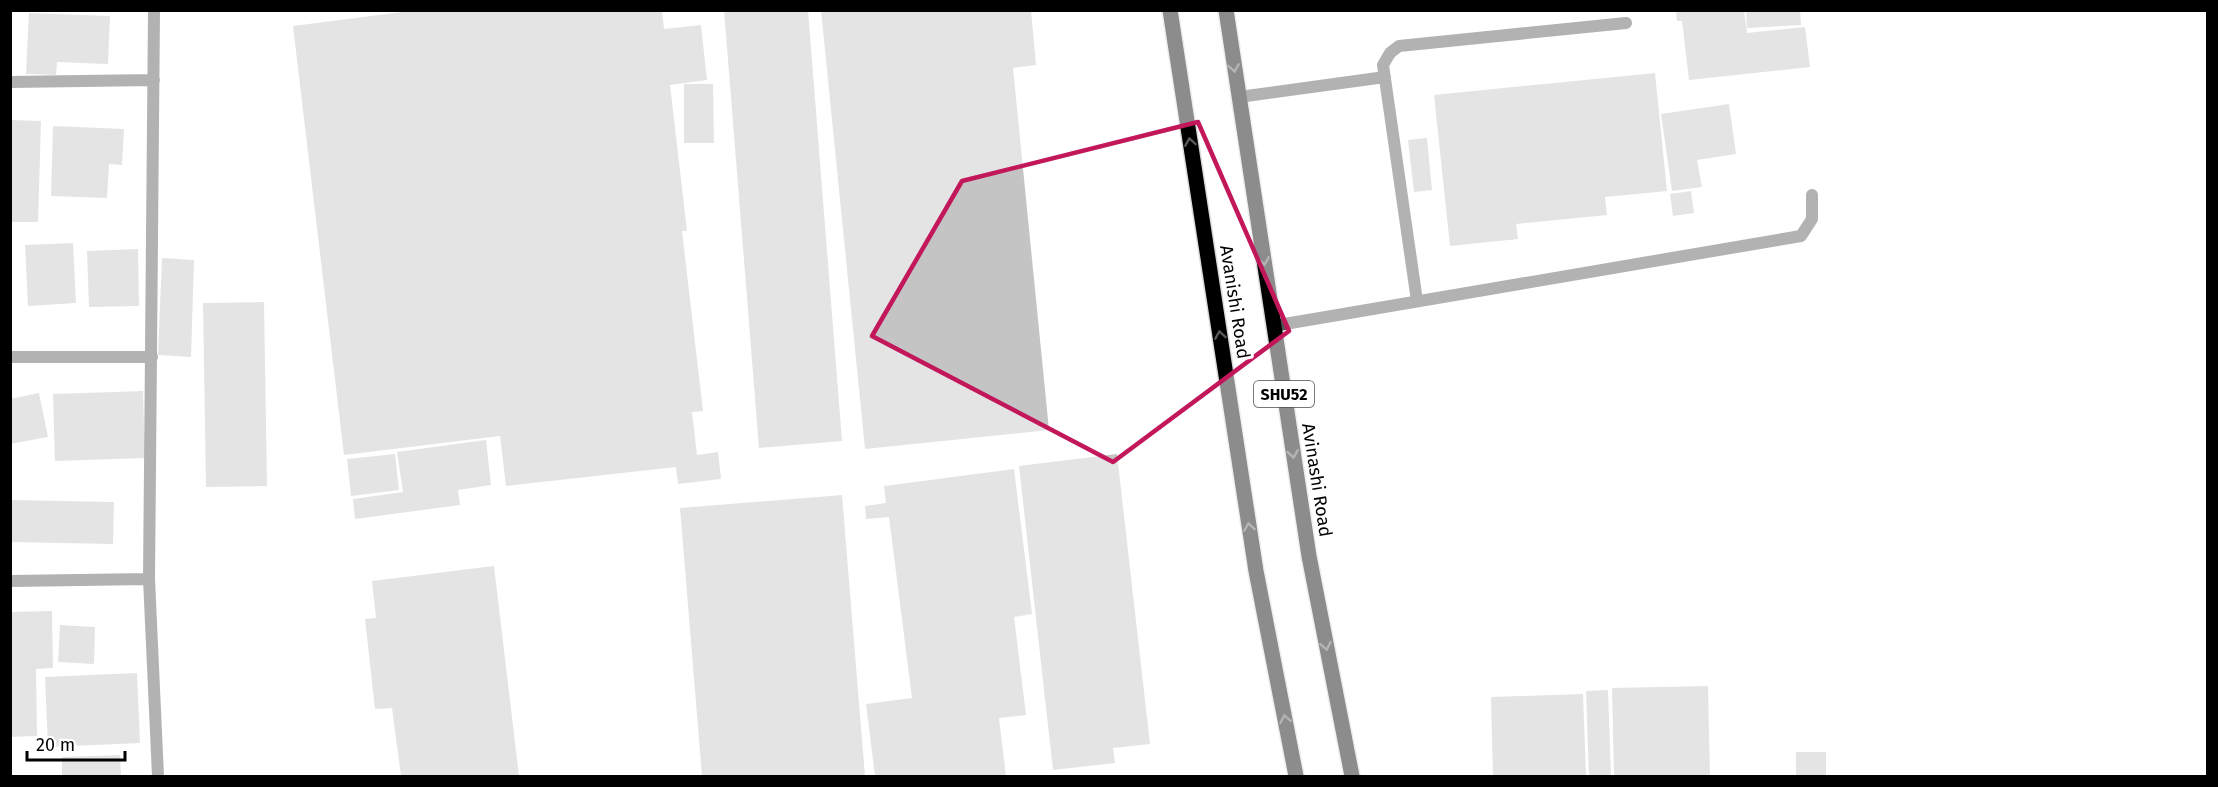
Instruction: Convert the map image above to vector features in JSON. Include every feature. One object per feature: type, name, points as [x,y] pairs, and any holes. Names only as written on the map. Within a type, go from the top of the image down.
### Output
[{"type":"main road","name":"Avanishi Road","points":[[1170,10],[1256,571],[1296,777]]},
{"type":"main road","name":"Avinashi Road","points":[[1226,10],[1309,556],[1352,777]]},
{"type":"street","points":[[154,10],[149,579],[158,777]]},
{"type":"street","points":[[1417,301],[1383,65],[1390,53],[1399,46],[1626,23]]},
{"type":"street","points":[[1239,98],[1385,77]]},
{"type":"street","points":[[10,82],[154,80]]},
{"type":"street","points":[[1274,326],[1801,236],[1812,219],[1812,195]]},
{"type":"street","points":[[10,357],[152,357]]},
{"type":"street","points":[[10,581],[149,579]]},
{"type":"highlighted area","points":[[1198,122],[1289,331],[1113,462],[872,336],[962,181]]},
{"type":"building","points":[[418,10],[662,10],[664,29],[701,25],[707,80],[670,85],[687,231],[682,231],[703,411],[692,412],[697,455],[718,452],[721,479],[678,484],[676,467],[506,486],[500,436],[344,455],[293,26]]},
{"type":"building","points":[[724,10],[808,10],[842,441],[759,448]]},
{"type":"building","points":[[821,10],[1031,10],[1036,65],[1013,68],[1049,430],[865,449]]},
{"type":"building","points":[[1676,10],[1744,10],[1747,33],[1805,27],[1810,67],[1689,80],[1682,21],[1677,21]]},
{"type":"building","points":[[1746,10],[1800,10],[1801,25],[1747,28]]},
{"type":"building","points":[[29,13],[110,16],[108,64],[57,62],[56,75],[26,74]]},
{"type":"building","points":[[1655,73],[1667,191],[1605,197],[1607,215],[1516,224],[1518,239],[1450,246],[1434,95]]},
{"type":"building","points":[[684,84],[713,84],[714,143],[684,143]]},
{"type":"building","points":[[1729,104],[1736,154],[1697,160],[1702,187],[1672,191],[1661,114]]},
{"type":"building","points":[[10,120],[41,121],[38,222],[10,222]]},
{"type":"building","points":[[53,126],[124,129],[122,165],[109,164],[107,198],[51,196]]},
{"type":"building","points":[[1427,138],[1432,190],[1414,192],[1408,140]]},
{"type":"building","points":[[1691,191],[1694,213],[1673,216],[1670,194]]},
{"type":"building","points":[[73,243],[76,303],[28,306],[25,245]]},
{"type":"building","points":[[138,249],[139,306],[89,307],[87,251]]},
{"type":"building","points":[[162,258],[194,260],[191,357],[158,355]]},
{"type":"building","points":[[264,302],[267,486],[206,487],[203,303]]},
{"type":"building","points":[[143,391],[145,458],[55,461],[53,394]]},
{"type":"building","points":[[39,393],[48,437],[10,444],[10,399]]},
{"type":"building","points":[[486,440],[491,485],[458,490],[460,505],[355,519],[353,499],[403,492],[397,452]]},
{"type":"building","points":[[395,454],[399,490],[351,496],[347,459]]},
{"type":"building","points":[[1117,454],[1150,744],[1113,748],[1115,763],[1053,770],[1019,466]]},
{"type":"building","points":[[1014,469],[1032,614],[1014,617],[1026,715],[999,718],[1006,776],[875,776],[866,704],[912,698],[889,517],[866,519],[865,506],[886,503],[884,486]]},
{"type":"building","points":[[842,495],[865,776],[702,776],[680,508]]},
{"type":"building","points":[[10,500],[114,502],[113,544],[10,542]]},
{"type":"building","points":[[494,566],[519,776],[401,776],[392,708],[375,709],[365,619],[376,618],[372,581]]},
{"type":"building","points":[[52,611],[53,668],[36,669],[37,736],[10,737],[10,612]]},
{"type":"building","points":[[60,625],[95,627],[94,664],[58,662]]},
{"type":"building","points":[[137,673],[140,743],[48,747],[45,677]]},
{"type":"building","points":[[1708,686],[1710,776],[1614,776],[1612,688]]},
{"type":"building","points":[[1608,690],[1611,776],[1589,776],[1586,691]]},
{"type":"building","points":[[1583,694],[1586,776],[1493,776],[1491,697]]},
{"type":"building","points":[[1796,752],[1826,752],[1826,776],[1796,776]]},
{"type":"building","points":[[120,755],[121,776],[62,776],[62,757]]}]
